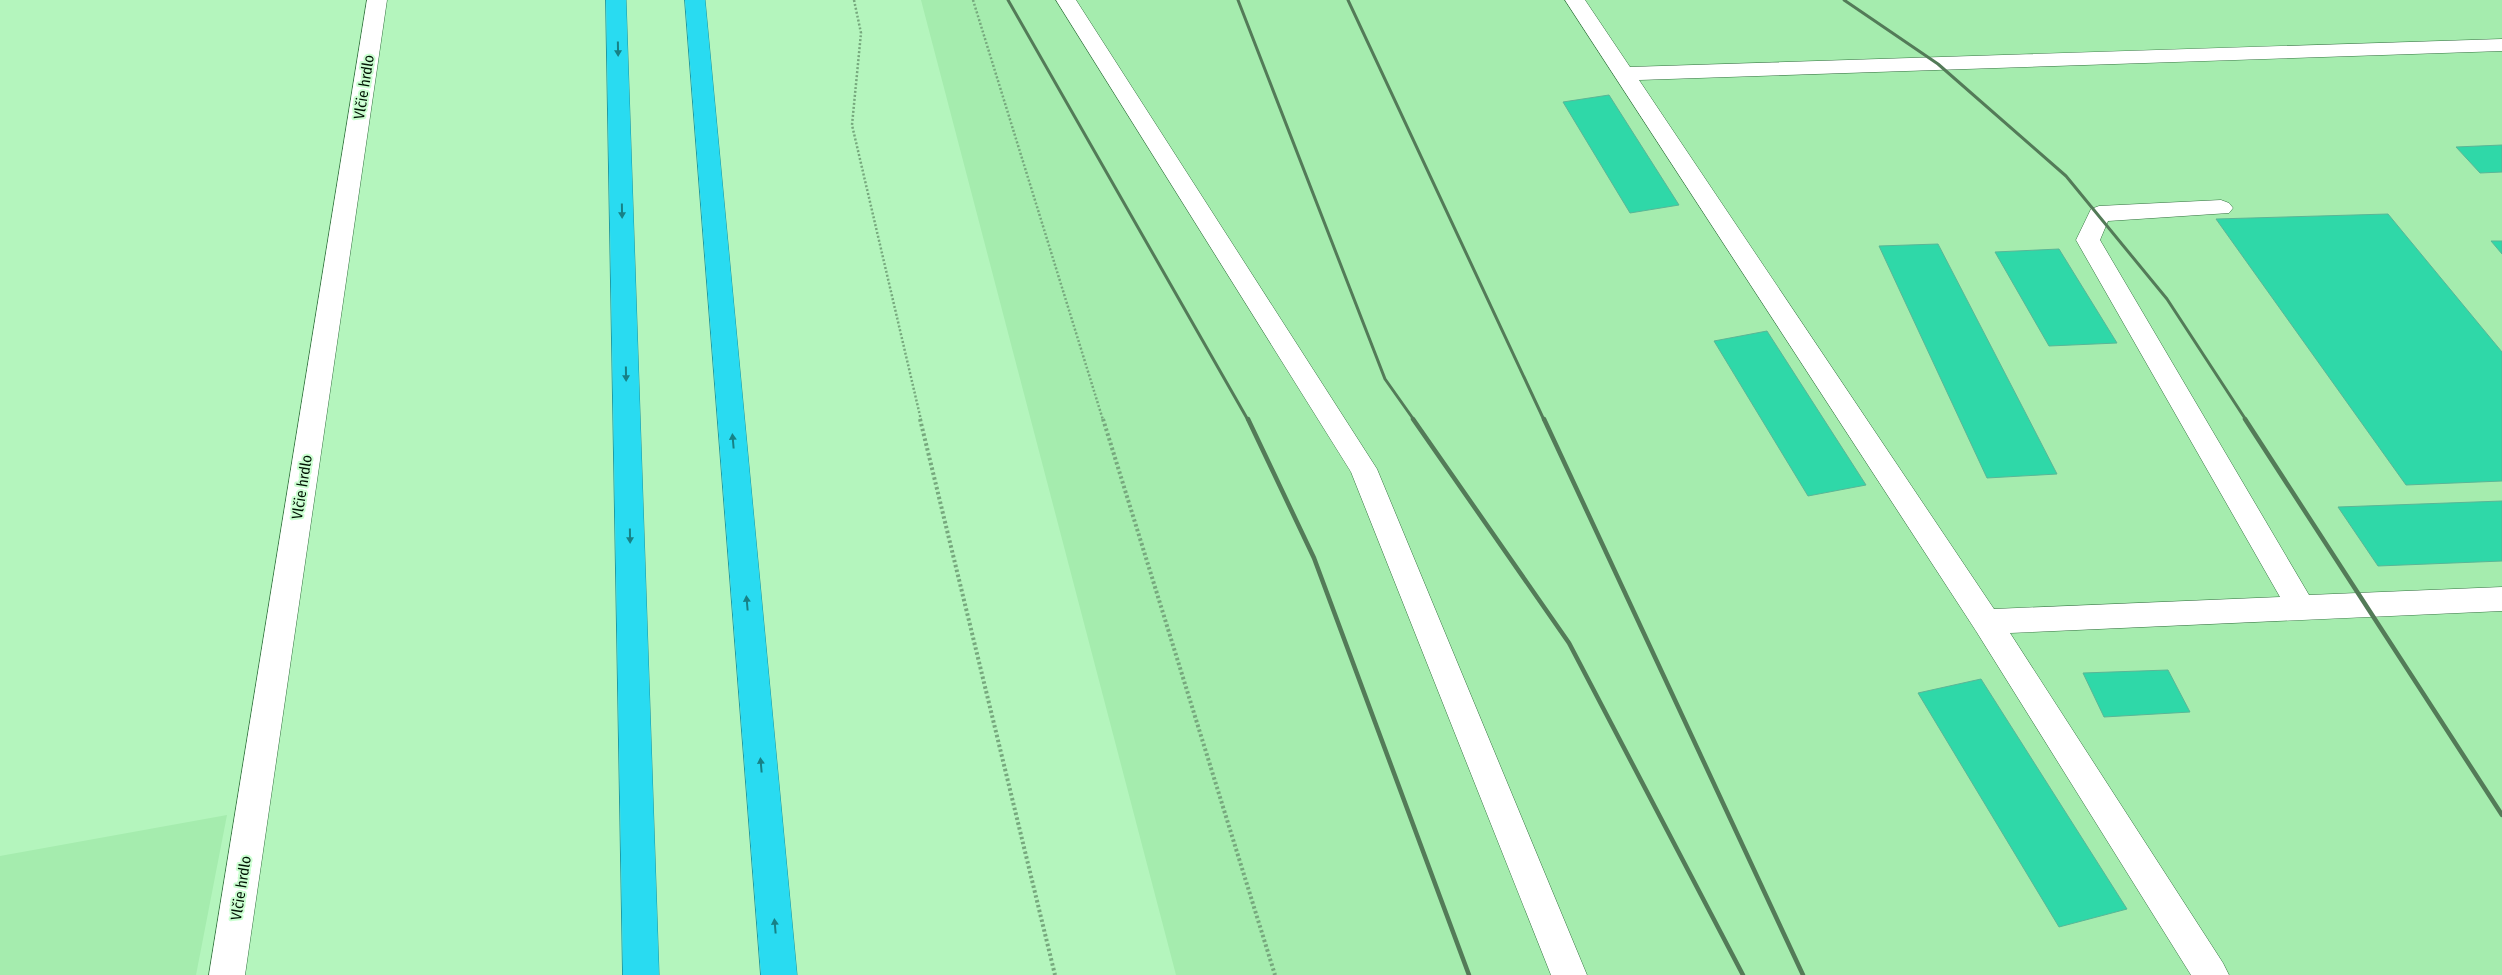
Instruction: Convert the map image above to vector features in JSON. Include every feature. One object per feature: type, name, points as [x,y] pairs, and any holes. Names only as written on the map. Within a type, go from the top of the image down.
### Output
[{"type":"highway","points":[[616,0],[641,975]]},
{"type":"highway","points":[[695,0],[779,975]]},
{"type":"street","name":"Vlčie hrdlo","points":[[228,975],[377,0]]},
{"type":"street","points":[[1066,0],[1363,469],[1569,975]]},
{"type":"street","points":[[1575,0],[1626,74],[1986,622],[2211,975]]},
{"type":"street","points":[[1626,74],[2502,45]]},
{"type":"street","points":[[2221,208],[2099,214],[2088,240],[2302,609]]},
{"type":"street","points":[[1986,622],[2502,600]]},
{"type":"path","points":[[854,0],[861,33],[852,126],[900,334],[1055,975]]},
{"type":"path","points":[[972,0],[1275,975]]},
{"type":"shaded area","points":[[921,0],[2502,0],[2502,975],[1176,975]]},
{"type":"shaded area","points":[[227,815],[196,975],[0,975],[0,856]]},
{"type":"building","points":[[1609,95],[1679,205],[1630,213],[1563,102]]},
{"type":"building","points":[[2502,145],[2502,172],[2480,173],[2456,147]]},
{"type":"building","points":[[2388,214],[2502,352],[2502,481],[2406,485],[2216,219]]},
{"type":"building","points":[[2491,241],[2502,241],[2502,254]]},
{"type":"building","points":[[1938,244],[2057,474],[1987,478],[1879,246]]},
{"type":"building","points":[[2059,249],[2117,343],[2049,346],[1995,252]]},
{"type":"building","points":[[1767,331],[1866,485],[1808,496],[1714,341]]},
{"type":"building","points":[[2502,501],[2502,561],[2378,566],[2338,507]]},
{"type":"building","points":[[2168,670],[2190,712],[2104,717],[2083,673]]},
{"type":"building","points":[[1981,679],[2127,909],[2059,927],[1918,693]]},
{"type":"railway","points":[[1008,0],[1248,420]]},
{"type":"railway","points":[[1238,0],[1385,379],[1414,420]]},
{"type":"railway","points":[[1348,0],[1544,420]]},
{"type":"railway","points":[[1844,0],[1938,64],[2066,176],[2167,299],[2246,420]]},
{"type":"railway","points":[[1248,419],[1314,558],[1469,975]]},
{"type":"railway","points":[[1413,419],[1569,643],[1743,975]]},
{"type":"railway","points":[[1544,419],[1803,975]]},
{"type":"railway","points":[[2245,419],[2502,815]]}]
